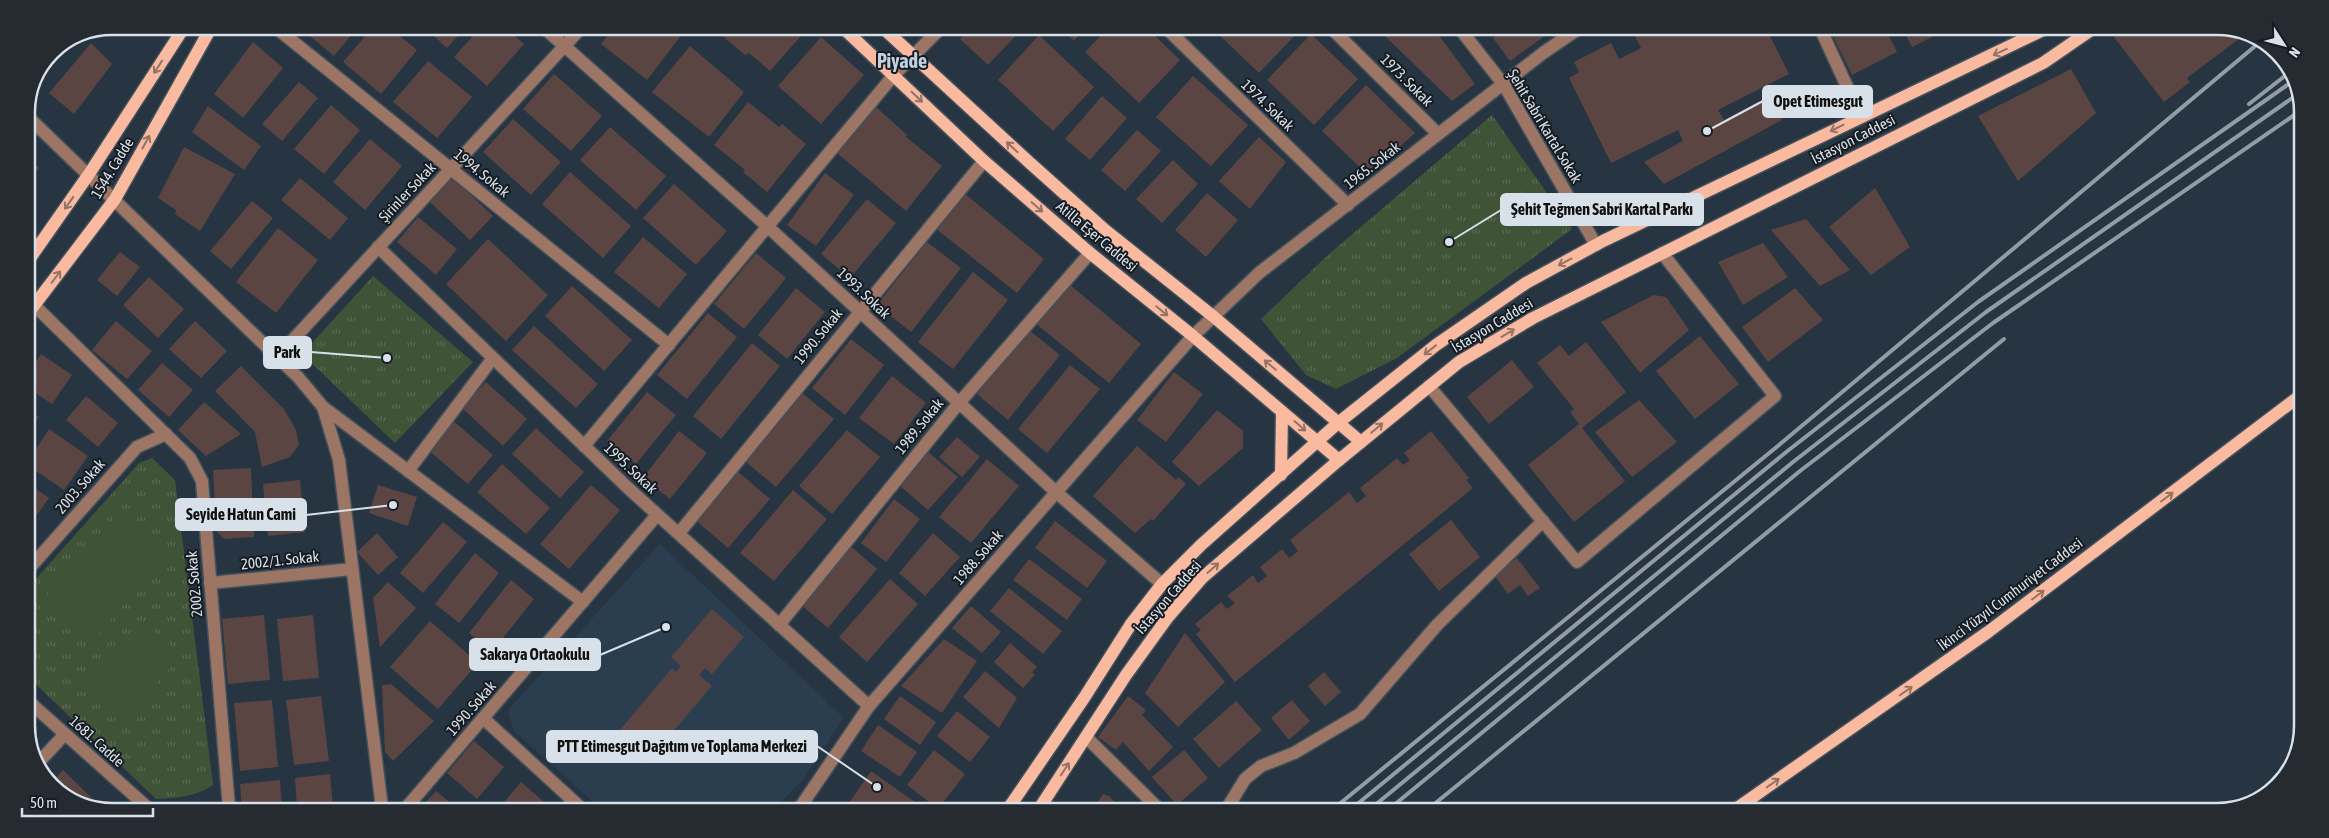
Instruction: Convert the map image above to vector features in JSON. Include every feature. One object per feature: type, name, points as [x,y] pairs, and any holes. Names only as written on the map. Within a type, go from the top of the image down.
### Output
[{"type":"main road","name":"1544. Cadde","points":[[35,251],[89,174],[179,35]]},
{"type":"main road","name":"1544. Cadde","points":[[35,304],[115,199],[207,35]]},
{"type":"main road","name":"Atilla Eşer Caddesi","points":[[851,35],[984,161],[1090,253],[1194,336],[1339,460]]},
{"type":"main road","name":"Atilla Eşer Caddesi","points":[[891,35],[1105,230],[1214,317],[1360,442]]},
{"type":"main road","name":"İstasyon Caddesi","points":[[1012,803],[1132,624],[1162,584],[1201,544],[1338,423],[1436,345],[1518,289],[1596,245],[2033,35]]},
{"type":"main road","name":"İstasyon Caddesi","points":[[1043,803],[1126,675],[1163,624],[1202,578],[1360,442],[1459,362],[1533,318],[2043,63],[2084,35]]},
{"type":"main road","name":"İkinci Yüzyıl Cumhuriyet Caddesi","points":[[1743,803],[1988,632],[2294,400]]},
{"type":"main road","points":[[1281,475],[1282,412]]},
{"type":"street","name":"1994. Sokak","points":[[285,35],[669,345]]},
{"type":"street","name":"1993. Sokak","points":[[552,35],[767,226],[1056,492],[1162,584]]},
{"type":"street","name":"Şirinler Sokak","points":[[278,357],[575,35]]},
{"type":"street","points":[[584,446],[894,74],[934,35]]},
{"type":"street","name":"1974. Sokak","points":[[1173,35],[1348,205]]},
{"type":"street","name":"1973. Sokak","points":[[1338,35],[1438,134]]},
{"type":"street","name":"Şehit Sabri Kartal Sokak","points":[[1465,35],[1504,85],[1596,245]]},
{"type":"street","name":"1965. Sokak","points":[[1194,336],[1260,274],[1438,134],[1504,85],[1543,52],[1569,35]]},
{"type":"street","points":[[1823,35],[1861,117]]},
{"type":"street","points":[[35,123],[278,357],[323,406],[583,602]]},
{"type":"street","name":"1990. Sokak","points":[[679,533],[984,161]]},
{"type":"street","name":"1995. Sokak","points":[[378,247],[584,446],[869,706]]},
{"type":"street","name":"1989. Sokak","points":[[779,624],[959,403],[1090,253]]},
{"type":"street","points":[[1429,386],[1577,562],[1775,396],[1662,253]]},
{"type":"street","name":"2002. Sokak","points":[[35,306],[190,458],[202,481],[229,803]]},
{"type":"street","name":"1988. Sokak","points":[[806,803],[869,706],[1194,336]]},
{"type":"street","points":[[408,471],[493,358]]},
{"type":"street","points":[[323,406],[339,460],[381,803]]},
{"type":"street","name":"2003. Sokak","points":[[35,562],[137,447],[166,434]]},
{"type":"street","name":"1990. Sokak","points":[[410,803],[657,514]]},
{"type":"street","points":[[1230,803],[1245,779],[1261,766],[1303,748],[1360,714],[1437,625],[1543,520]]},
{"type":"street","name":"2002/1. Sokak","points":[[210,583],[352,569]]},
{"type":"street","name":"1681. Cadde","points":[[35,707],[143,803]]},
{"type":"street","points":[[483,718],[576,803]]},
{"type":"street","points":[[42,759],[65,734]]},
{"type":"street","points":[[1086,736],[1153,803]]},
{"type":"shaded area","points":[[660,544],[844,718],[804,778],[781,803],[594,803],[513,730],[508,710]]},
{"type":"green space","points":[[1492,115],[1572,229],[1397,358],[1336,389],[1306,375],[1261,319],[1328,255]]},
{"type":"green space","points":[[373,276],[473,362],[395,443],[302,354]]},
{"type":"green space","points":[[152,458],[175,480],[213,785],[199,792],[172,798],[156,799],[35,684],[35,580],[139,463]]},
{"type":"green space","points":[[122,509],[170,551],[92,641],[44,599]]},
{"type":"green space","points":[[143,622],[181,655],[125,718],[87,685]]},
{"type":"building","points":[[309,35],[351,35],[334,56]]},
{"type":"building","points":[[366,35],[399,35],[417,50],[381,94],[343,62]]},
{"type":"building","points":[[433,35],[459,35],[447,48]]},
{"type":"building","points":[[474,35],[514,35],[524,44],[487,86],[454,57]]},
{"type":"building","points":[[608,35],[677,35],[680,37],[647,80],[601,44]]},
{"type":"building","points":[[721,35],[802,35],[770,71],[749,53],[745,55]]},
{"type":"building","points":[[964,35],[1016,35],[988,65],[960,39]]},
{"type":"building","points":[[1039,35],[1094,87],[1053,131],[998,80]]},
{"type":"building","points":[[1068,35],[1080,35],[1074,41]]},
{"type":"building","points":[[1101,35],[1154,35],[1180,60],[1139,103],[1085,52]]},
{"type":"building","points":[[1219,35],[1295,35],[1259,73]]},
{"type":"building","points":[[1310,35],[1358,79],[1314,125],[1267,80]]},
{"type":"building","points":[[1438,35],[1475,84],[1452,101],[1385,36]]},
{"type":"building","points":[[1497,35],[1546,35],[1510,61],[1493,38]]},
{"type":"building","points":[[1770,35],[1789,74],[1718,110],[1724,120],[1769,96],[1782,120],[1664,184],[1644,162],[1683,141],[1678,130],[1611,163],[1569,78],[1579,72],[1574,62],[1611,43],[1619,59],[1641,48],[1635,36]]},
{"type":"building","points":[[1832,35],[1888,35],[1897,52],[1852,75]]},
{"type":"building","points":[[1906,35],[1934,35],[1934,36],[1912,47]]},
{"type":"building","points":[[2117,35],[2217,35],[2240,38],[2187,78],[2190,82],[2164,102],[2114,37]]},
{"type":"building","points":[[821,37],[864,75],[821,124],[778,86]]},
{"type":"building","points":[[253,42],[283,68],[243,118],[214,94]]},
{"type":"building","points":[[91,43],[112,64],[74,114],[49,93]]},
{"type":"building","points":[[690,46],[744,92],[709,137],[652,92]]},
{"type":"building","points":[[63,53],[45,74],[57,57]]},
{"type":"building","points":[[428,61],[472,97],[437,138],[393,102]]},
{"type":"building","points":[[2071,69],[2096,113],[2018,181],[1978,116]]},
{"type":"building","points":[[554,74],[602,116],[571,151],[523,109]]},
{"type":"building","points":[[1193,76],[1248,125],[1211,166],[1156,117]]},
{"type":"building","points":[[299,82],[318,98],[282,141],[262,124]]},
{"type":"building","points":[[1366,85],[1415,133],[1368,175],[1322,131]]},
{"type":"building","points":[[1102,96],[1127,118],[1090,160],[1065,139]]},
{"type":"building","points":[[748,102],[779,127],[782,124],[806,144],[767,192],[743,172],[745,170],[714,145]]},
{"type":"building","points":[[331,105],[360,130],[324,174],[294,149]]},
{"type":"building","points":[[208,106],[261,146],[244,170],[192,132]]},
{"type":"building","points":[[875,106],[907,135],[906,137],[942,166],[906,211],[837,153]]},
{"type":"building","points":[[513,119],[561,162],[531,195],[483,152]]},
{"type":"building","points":[[610,127],[666,176],[636,210],[580,160]]},
{"type":"building","points":[[1137,130],[1161,151],[1125,191],[1101,170]]},
{"type":"building","points":[[1259,137],[1286,162],[1250,209],[1219,181]]},
{"type":"building","points":[[370,139],[402,166],[365,210],[333,182]]},
{"type":"building","points":[[184,147],[235,174],[200,231],[175,214],[176,210],[158,198]]},
{"type":"building","points":[[1173,160],[1198,184],[1162,223],[1136,199]]},
{"type":"building","points":[[35,164],[39,168],[35,173]]},
{"type":"building","points":[[570,172],[631,226],[603,258],[542,204]]},
{"type":"building","points":[[825,173],[854,195],[816,246],[787,225]]},
{"type":"building","points":[[451,176],[493,216],[470,240],[428,200]]},
{"type":"building","points":[[300,178],[348,218],[330,240],[281,200]]},
{"type":"building","points":[[674,184],[727,231],[696,265],[643,218]]},
{"type":"building","points":[[1875,188],[1910,247],[1871,275],[1829,227]]},
{"type":"building","points":[[964,193],[1044,259],[1017,293],[935,228]]},
{"type":"building","points":[[1207,193],[1238,220],[1206,257],[1175,230]]},
{"type":"building","points":[[867,199],[896,223],[850,278],[821,254]]},
{"type":"building","points":[[252,201],[273,218],[231,269],[210,251]]},
{"type":"building","points":[[418,217],[457,249],[436,275],[397,242]]},
{"type":"building","points":[[1806,219],[1850,270],[1820,286],[1771,230]]},
{"type":"building","points":[[278,228],[318,260],[276,313],[236,282]]},
{"type":"building","points":[[643,237],[687,274],[659,308],[614,272]]},
{"type":"building","points":[[488,239],[548,295],[506,341],[446,284]]},
{"type":"building","points":[[927,242],[961,268],[911,332],[877,305]]},
{"type":"building","points":[[1763,243],[1788,277],[1743,305],[1718,262]]},
{"type":"building","points":[[120,252],[140,267],[117,296],[97,280]]},
{"type":"building","points":[[756,253],[786,278],[744,329],[714,304]]},
{"type":"building","points":[[973,272],[1008,300],[953,369],[918,342]]},
{"type":"building","points":[[149,277],[184,309],[158,338],[123,305]]},
{"type":"building","points":[[1069,284],[1141,344],[1109,383],[1035,323]]},
{"type":"building","points":[[572,286],[632,340],[604,371],[545,316]]},
{"type":"building","points":[[796,288],[825,312],[787,359],[758,335]]},
{"type":"building","points":[[1795,288],[1823,320],[1768,362],[1742,327]]},
{"type":"building","points":[[1654,295],[1666,297],[1689,330],[1640,373],[1601,322]]},
{"type":"building","points":[[708,313],[737,337],[687,399],[657,375]]},
{"type":"building","points":[[116,321],[152,351],[127,379],[92,350]]},
{"type":"building","points":[[195,321],[227,351],[201,378],[169,349]]},
{"type":"building","points":[[534,326],[598,384],[576,408],[512,350]]},
{"type":"building","points":[[1029,330],[1060,355],[1008,420],[977,394]]},
{"type":"building","points":[[1700,336],[1739,384],[1695,419],[1656,371]]},
{"type":"building","points":[[851,339],[884,365],[845,415],[812,388]]},
{"type":"building","points":[[1586,342],[1626,392],[1582,428],[1625,481],[1574,522],[1528,465],[1579,424],[1570,412],[1574,409],[1537,363],[1560,345],[1569,356]]},
{"type":"building","points":[[752,343],[780,366],[721,439],[693,416]]},
{"type":"building","points":[[41,354],[72,375],[52,404],[35,393],[35,363]]},
{"type":"building","points":[[1512,360],[1534,387],[1489,424],[1467,397]]},
{"type":"building","points":[[162,363],[193,390],[169,417],[138,390]]},
{"type":"building","points":[[1070,365],[1100,389],[1047,453],[1018,429]]},
{"type":"building","points":[[241,366],[284,409],[296,430],[299,445],[290,457],[262,467],[255,432],[215,391]]},
{"type":"building","points":[[1174,372],[1203,394],[1166,442],[1137,420]]},
{"type":"building","points":[[892,376],[926,403],[894,444],[859,418]]},
{"type":"building","points":[[486,382],[527,419],[503,446],[462,408]]},
{"type":"building","points":[[647,392],[676,415],[636,464],[607,441]]},
{"type":"building","points":[[802,393],[834,419],[776,487],[745,461]]},
{"type":"building","points":[[86,396],[118,423],[98,447],[66,420]]},
{"type":"building","points":[[1639,400],[1677,442],[1632,477],[1595,432]]},
{"type":"building","points":[[204,402],[241,434],[206,456],[178,430]]},
{"type":"building","points":[[1217,410],[1243,431],[1243,448],[1199,486],[1172,462]]},
{"type":"building","points":[[35,414],[39,417],[35,422]]},
{"type":"building","points":[[452,420],[493,455],[468,484],[427,449]]},
{"type":"building","points":[[536,428],[584,472],[560,498],[512,454]]},
{"type":"building","points":[[49,429],[88,456],[64,490],[35,470],[35,450]]},
{"type":"building","points":[[847,430],[880,457],[832,514],[799,486]]},
{"type":"building","points":[[679,431],[707,453],[670,499],[643,478]]},
{"type":"building","points":[[1431,431],[1469,478],[1466,480],[1473,488],[1235,682],[1196,634],[1201,630],[1195,624],[1221,602],[1227,609],[1235,603],[1227,596],[1253,575],[1258,583],[1267,576],[1260,567],[1282,549],[1289,558],[1298,551],[1290,540],[1349,492],[1357,503],[1366,496],[1360,488],[1397,458],[1403,465],[1410,460],[1404,453]]},
{"type":"building","points":[[957,437],[980,457],[962,477],[939,457]]},
{"type":"building","points":[[1137,446],[1176,480],[1178,477],[1186,484],[1153,521],[1151,519],[1135,533],[1093,496]]},
{"type":"building","points":[[928,452],[958,477],[928,510],[899,485]]},
{"type":"building","points":[[987,459],[1019,486],[971,543],[939,517]]},
{"type":"building","points":[[502,464],[550,508],[526,534],[477,492]]},
{"type":"building","points":[[251,468],[254,537],[224,539],[216,531],[213,470]]},
{"type":"building","points":[[736,470],[770,499],[728,548],[694,519]]},
{"type":"building","points":[[300,480],[305,532],[268,536],[263,484]]},
{"type":"building","points":[[378,485],[417,497],[408,526],[369,513]]},
{"type":"building","points":[[591,485],[620,510],[569,569],[540,544]]},
{"type":"building","points":[[35,488],[49,498],[35,518]]},
{"type":"building","points":[[793,490],[827,519],[774,581],[740,553]]},
{"type":"building","points":[[894,499],[920,519],[886,562],[861,543]]},
{"type":"building","points":[[1451,520],[1480,557],[1439,591],[1409,554]]},
{"type":"building","points":[[1055,521],[1107,561],[1087,588],[1035,548]]},
{"type":"building","points":[[443,522],[467,542],[423,593],[400,573]]},
{"type":"building","points":[[377,533],[398,557],[378,575],[357,552]]},
{"type":"building","points":[[933,533],[960,557],[925,596],[899,573]]},
{"type":"building","points":[[848,544],[877,569],[828,628],[799,603]]},
{"type":"building","points":[[475,553],[499,573],[459,623],[435,604]]},
{"type":"building","points":[[1517,558],[1540,588],[1528,596],[1520,585],[1508,594],[1494,575]]},
{"type":"building","points":[[1029,559],[1082,599],[1067,620],[1013,580]]},
{"type":"building","points":[[890,579],[918,604],[867,662],[839,637]]},
{"type":"building","points":[[511,580],[534,599],[492,652],[469,633]]},
{"type":"building","points":[[388,582],[416,608],[380,647],[373,598]]},
{"type":"building","points":[[1009,588],[1062,631],[1043,654],[990,611]]},
{"type":"building","points":[[971,606],[1001,632],[982,653],[952,628]]},
{"type":"building","points":[[712,609],[744,637],[712,674],[705,668],[699,675],[712,686],[645,764],[614,737],[672,668],[676,672],[681,666],[671,657]]},
{"type":"building","points":[[264,615],[270,680],[228,684],[222,619]]},
{"type":"building","points":[[313,615],[319,678],[283,681],[277,619]]},
{"type":"building","points":[[430,621],[478,663],[438,709],[390,667]]},
{"type":"building","points":[[1185,633],[1225,682],[1178,727],[1145,693]]},
{"type":"building","points":[[944,639],[977,661],[942,713],[901,686]]},
{"type":"building","points":[[1010,643],[1037,667],[1032,672],[1035,675],[1023,688],[994,662]]},
{"type":"building","points":[[985,671],[1017,698],[999,728],[963,697]]},
{"type":"building","points":[[1324,672],[1341,692],[1325,706],[1308,686]]},
{"type":"building","points":[[391,684],[434,721],[393,761],[385,752],[382,685]]},
{"type":"building","points":[[321,696],[329,761],[294,765],[286,700]]},
{"type":"building","points":[[900,696],[936,722],[920,745],[884,719]]},
{"type":"building","points":[[1128,696],[1146,710],[1142,715],[1173,747],[1149,771],[1123,742],[1116,750],[1098,737]]},
{"type":"building","points":[[272,700],[278,767],[240,771],[234,703]]},
{"type":"building","points":[[1292,700],[1310,721],[1289,740],[1271,718]]},
{"type":"building","points":[[1236,701],[1262,730],[1219,768],[1193,739]]},
{"type":"building","points":[[957,711],[990,737],[970,762],[937,736]]},
{"type":"building","points":[[878,725],[917,752],[900,777],[861,751]]},
{"type":"building","points":[[474,741],[504,767],[477,799],[447,773]]},
{"type":"building","points":[[934,750],[965,774],[943,803],[930,803],[907,785]]},
{"type":"building","points":[[1184,750],[1208,778],[1179,803],[1175,803],[1152,777]]},
{"type":"building","points":[[63,770],[95,801],[69,790],[56,778]]},
{"type":"building","points":[[871,771],[916,803],[849,803]]},
{"type":"building","points":[[330,774],[333,803],[297,803],[295,778]]},
{"type":"building","points":[[280,780],[282,803],[242,803],[240,784]]},
{"type":"building","points":[[521,782],[545,803],[503,803]]},
{"type":"building","points":[[436,791],[451,803],[425,803]]},
{"type":"building","points":[[1103,794],[1109,796],[1115,803],[1097,803]]},
{"type":"railway","points":[[1341,803],[1779,445],[2256,46]]},
{"type":"railway","points":[[2249,104],[2285,76]]},
{"type":"railway","points":[[1359,803],[1785,453],[1978,302],[2289,84]]},
{"type":"railway","points":[[1378,803],[1793,462],[1986,312],[2292,98]]},
{"type":"railway","points":[[1397,803],[1800,471],[1993,323],[2294,115]]},
{"type":"railway","points":[[1436,803],[2004,339]]},
{"type":"place","name":"Opet Etimesgut","points":[[1707,131]]},
{"type":"place","name":"Şehit Teğmen Sabri Kartal Parkı","points":[[1449,242]]},
{"type":"place","name":"Park","points":[[387,358]]},
{"type":"place","name":"Seyide Hatun Cami","points":[[393,505]]},
{"type":"place","name":"Sakarya Ortaokulu","points":[[666,627]]},
{"type":"place","name":"PTT Etimesgut Dağıtım ve Toplama Merkezi","points":[[877,787]]},
{"type":"district","name":"Piyade","points":[[902,60]]}]
